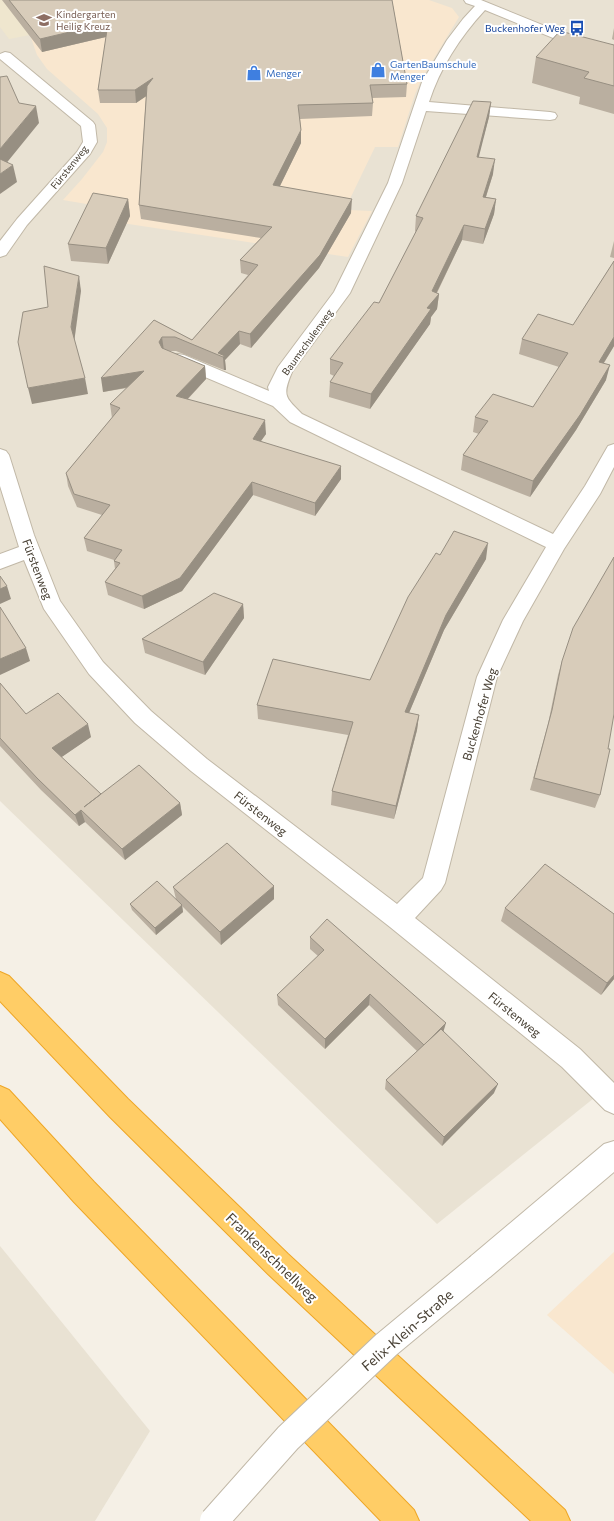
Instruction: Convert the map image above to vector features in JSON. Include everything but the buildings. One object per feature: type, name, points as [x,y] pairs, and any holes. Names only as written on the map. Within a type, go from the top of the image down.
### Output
[{"type":"highway","name":"Frankenschnellweg","points":[[0,984],[119,1108],[278,1264],[554,1521]]},
{"type":"highway","points":[[0,1099],[84,1192],[403,1521]]},
{"type":"street","points":[[476,3],[614,59]]},
{"type":"street","name":"Baumschulenweg","points":[[280,402],[276,387],[284,371],[342,293],[395,183],[429,82],[452,43],[467,22],[476,3]]},
{"type":"street","name":"Fürstenweg","points":[[0,252],[22,222],[83,154],[90,142],[88,125],[5,56]]},
{"type":"street","points":[[421,106],[550,116]]},
{"type":"street","points":[[170,356],[280,402],[296,418],[557,544]]},
{"type":"street","name":"Buckenhofer Weg","points":[[398,919],[433,883],[487,677],[513,620],[557,544],[593,489],[614,450]]},
{"type":"street","name":"Fürstenweg","points":[[0,455],[30,550],[51,604],[96,668],[143,717],[199,765],[398,919],[571,1058],[614,1101]]},
{"type":"street","points":[[0,562],[30,550]]},
{"type":"street","name":"Felix-Klein-Straße","points":[[214,1521],[288,1438],[386,1345],[614,1154]]},
{"type":"shaded area","points":[[0,0],[614,0],[614,1082],[437,1224],[0,801]]},
{"type":"shaded area","name":"Kindergarten Heilig Kreuz","points":[[0,0],[135,0],[30,35],[9,39],[0,27]]},
{"type":"shaded area","points":[[211,0],[429,0],[452,8],[459,17],[422,78],[415,94],[398,147],[375,147],[347,205],[349,210],[372,211],[348,257],[102,220],[110,208],[63,200],[103,152],[107,142],[107,128],[98,114],[47,69],[37,55],[30,35]]},
{"type":"shaded area","points":[[0,1246],[150,1431],[95,1521],[0,1521]]},
{"type":"shaded area","points":[[614,1252],[614,1374],[547,1315]]},
{"type":"place","name":"Kindergarten Heilig Kreuz","points":[[44,20]]},
{"type":"place","name":"Buckenhofer Weg","points":[[577,28]]},
{"type":"place","name":"GartenBaumschule Menger","points":[[378,70]]},
{"type":"place","name":"Menger","points":[[254,73]]}]
